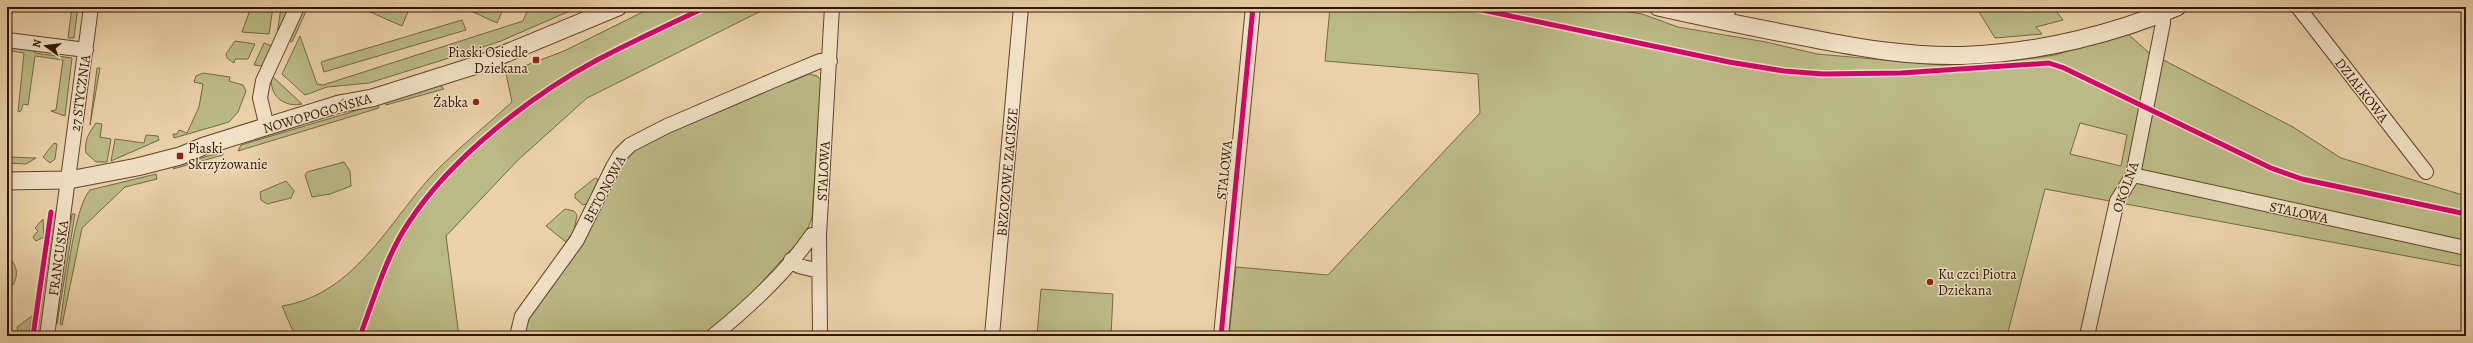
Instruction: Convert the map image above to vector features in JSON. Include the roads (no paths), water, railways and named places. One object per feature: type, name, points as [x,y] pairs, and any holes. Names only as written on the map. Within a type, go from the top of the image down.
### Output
[{"type":"street","name":"27 STYCZNIA","points":[[69,180],[91,7]]},
{"type":"street","points":[[267,127],[260,98],[263,81],[297,7]]},
{"type":"street","name":"NOWOPOGOŃSKA","points":[[7,181],[69,180],[137,167],[174,158],[267,127],[480,64],[618,7]]},
{"type":"street","name":"STALOWA","points":[[820,336],[819,235],[832,7]]},
{"type":"street","name":"BRZOZOWE ZACISZE","points":[[992,336],[1021,7]]},
{"type":"street","name":"STALOWA","points":[[1221,336],[1253,7]]},
{"type":"street","points":[[1658,7],[1727,15],[1871,49],[1971,55],[2006,52],[2087,37],[2170,10]]},
{"type":"street","name":"DZIAŁKOWA","points":[[2298,7],[2426,172]]},
{"type":"street","name":"OKÓLNA","points":[[2087,336],[2118,201],[2132,175],[2163,23],[2170,10]]},
{"type":"street","points":[[7,40],[86,50]]},
{"type":"street","name":"BETONOWA","points":[[517,336],[522,316],[577,240],[613,167],[620,155],[630,145],[667,126],[754,88],[820,61],[830,61]]},
{"type":"street","name":"STALOWA","points":[[2132,175],[2466,248]]},
{"type":"street","name":"FRANCUSKA","points":[[47,336],[69,180]]},
{"type":"street","points":[[713,336],[738,316],[791,260],[812,235],[819,235]]},
{"type":"street","points":[[791,260],[799,266],[820,271]]},
{"type":"place","name":"Piaski Osiedle Dziekana","points":[[536,60]]},
{"type":"place","name":"Żabka","points":[[476,102]]},
{"type":"place","name":"Piaski Skrzyżowanie","points":[[180,156]]},
{"type":"place","name":"Ku czci Piotra Dziekana","points":[[1930,282]]}]
